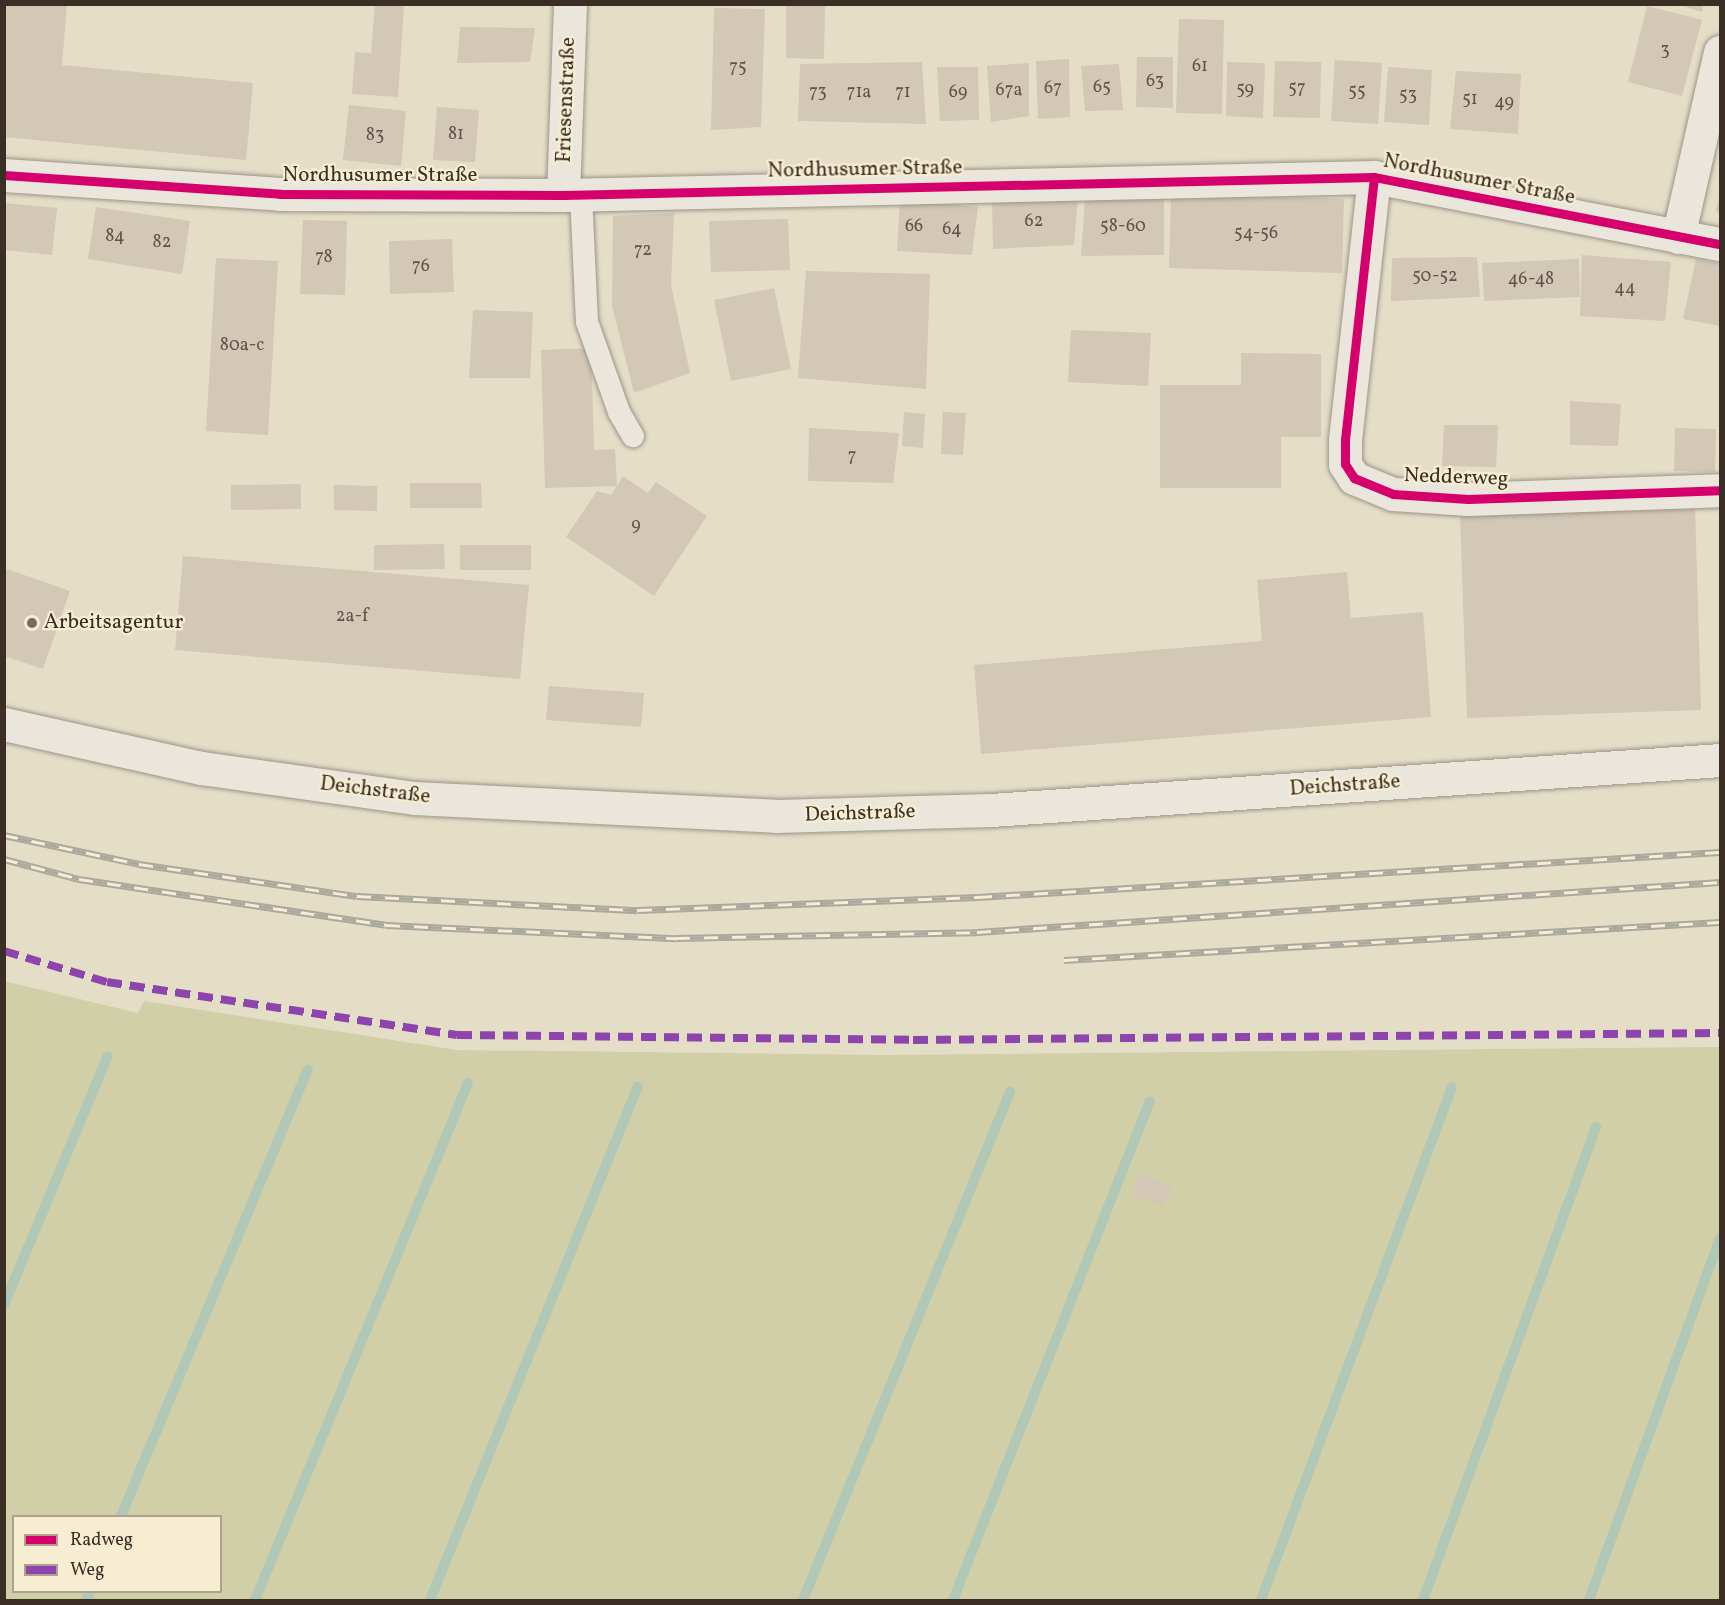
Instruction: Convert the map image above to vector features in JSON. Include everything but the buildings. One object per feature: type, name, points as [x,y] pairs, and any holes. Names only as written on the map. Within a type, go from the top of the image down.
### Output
[{"type":"street","name":"Friesenstraße","points":[[570,4],[572,195]]},
{"type":"street","points":[[1678,237],[1720,52]]},
{"type":"street","name":"Nordhusumer Straße","points":[[4,175],[280,194],[572,195],[1374,177],[1720,244]]},
{"type":"street","name":"Nedderweg","points":[[1374,177],[1345,440],[1346,464],[1354,478],[1393,494],[1468,499],[1720,490]]},
{"type":"street","name":"Deichstraße","points":[[4,724],[201,768],[414,798],[776,816],[991,810],[1720,760]]},
{"type":"lane","points":[[572,195],[587,322],[633,436]]},
{"type":"green space","points":[[4,981],[138,1013],[144,1001],[457,1050],[881,1055],[1720,1047],[1720,1600],[5,1600]]},
{"type":"waterway","points":[[4,1305],[107,1057]]},
{"type":"waterway","points":[[121,1515],[308,1070]]},
{"type":"waterway","points":[[255,1600],[468,1083]]},
{"type":"waterway","points":[[430,1600],[638,1086]]},
{"type":"waterway","points":[[1261,1600],[1452,1087]]},
{"type":"waterway","points":[[803,1600],[1010,1092]]},
{"type":"waterway","points":[[953,1600],[1150,1101]]},
{"type":"waterway","points":[[1423,1600],[1596,1127]]},
{"type":"waterway","points":[[1589,1600],[1720,1238]]},
{"type":"waterway","points":[[86,1600],[90,1593]]},
{"type":"railway","points":[[4,835],[139,864],[357,896],[638,910],[978,897],[1720,852]]},
{"type":"railway","points":[[4,859],[79,879],[386,925],[676,938],[977,932],[1720,882]]},
{"type":"railway","points":[[1064,960],[1720,922]]},
{"type":"marked path","points":[[4,951],[107,982],[457,1035],[913,1040],[1720,1033]]},
{"type":"cycle path","points":[[4,175],[280,194],[563,195],[1374,177],[1720,244]]},
{"type":"cycle path","points":[[1374,177],[1345,440],[1345,464],[1354,478],[1393,494],[1468,499],[1720,490]]},
{"type":"place","name":"Arbeitsagentur","points":[[32,623]]}]
